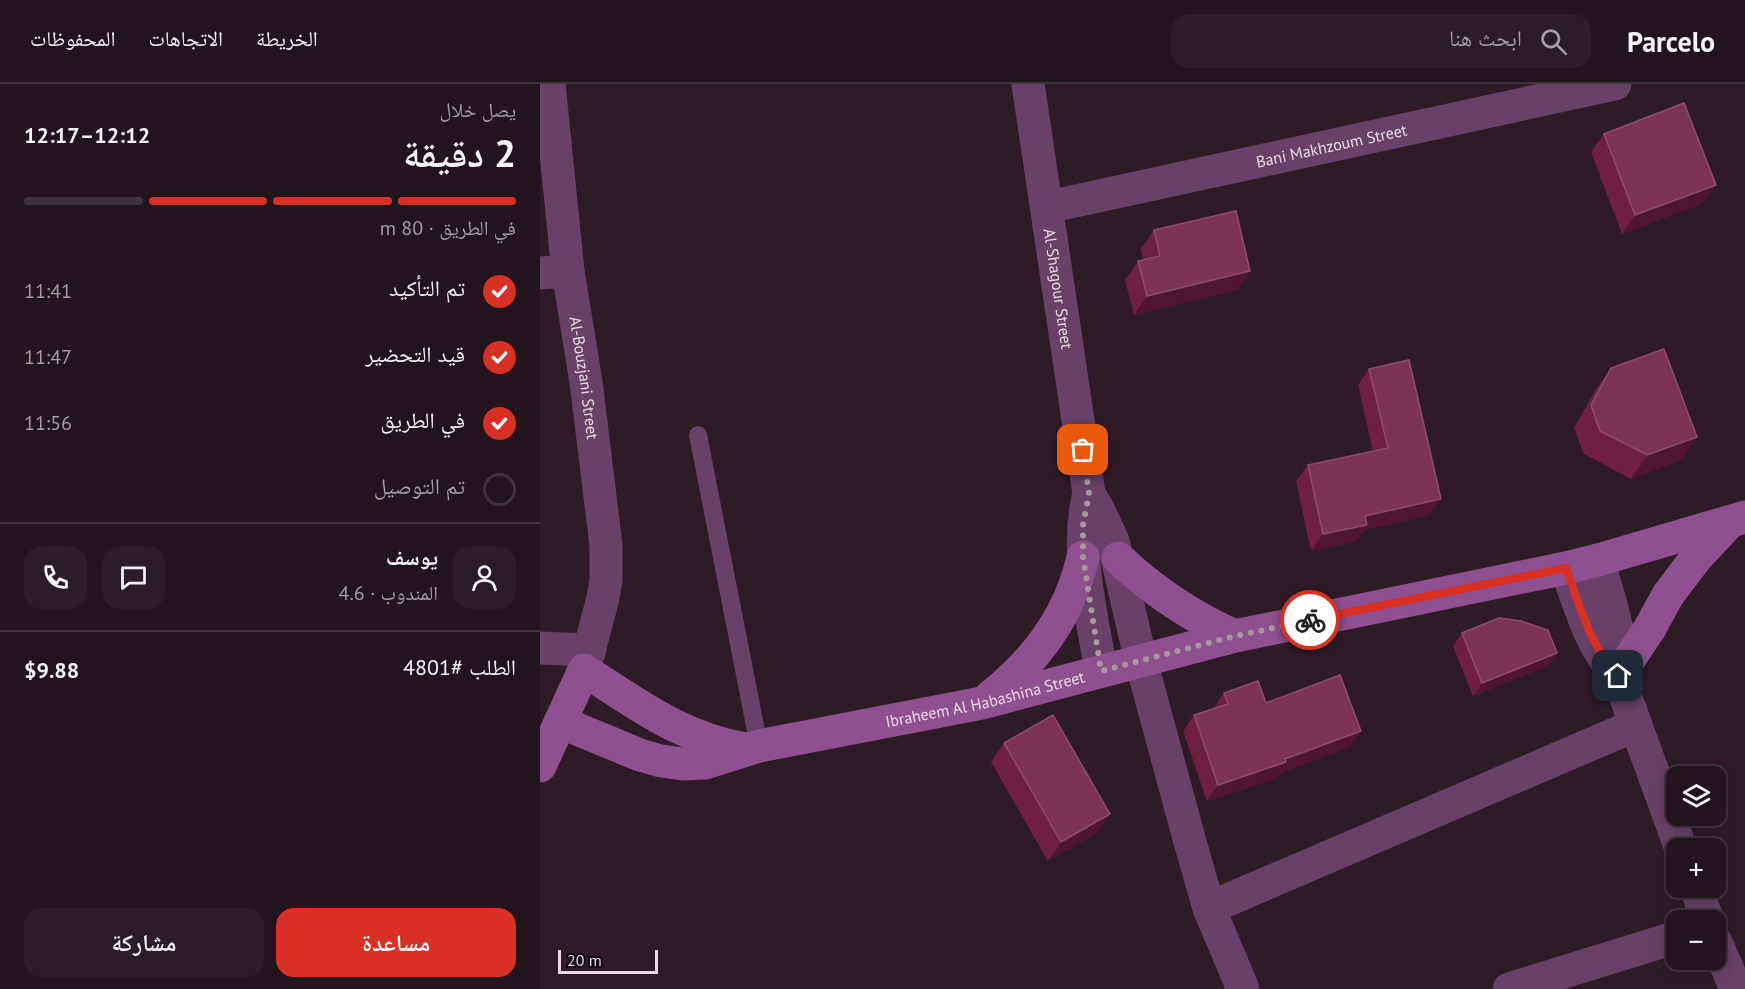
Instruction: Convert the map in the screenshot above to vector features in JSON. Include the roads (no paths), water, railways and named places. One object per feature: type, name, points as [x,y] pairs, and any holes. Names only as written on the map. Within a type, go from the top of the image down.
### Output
[{"type":"street","name":"Al-Bouzjani Street","points":[[549,84],[554,272],[586,382],[606,545],[606,580],[587,660]]},
{"type":"street","name":"Al-Shagour Street","points":[[1028,84],[1089,494],[1083,525],[1083,557],[1101,671]]},
{"type":"street","name":"Bani Makhzoum Street","points":[[1048,207],[1615,84]]},
{"type":"street","name":"Al-Shagour Street","points":[[1089,494],[1106,524],[1118,558],[1141,661],[1209,908],[1243,989]]},
{"type":"street","points":[[1618,676],[1650,628],[1668,595],[1696,558],[1738,519]]},
{"type":"street","name":"Ibraheem Al Habashina Street","points":[[560,722],[640,755],[661,761],[683,764],[705,763],[753,748],[982,703],[1235,636],[1566,568],[1738,519]]},
{"type":"street","points":[[982,703],[1014,678],[1042,648],[1064,613],[1079,575],[1083,557]]},
{"type":"street","points":[[1118,558],[1177,606],[1235,636]]},
{"type":"street","points":[[1598,560],[1619,639],[1618,676]]},
{"type":"street","points":[[1566,568],[1592,639],[1601,656],[1618,676],[1677,838]]},
{"type":"street","points":[[540,648],[587,660],[540,766]]},
{"type":"street","name":"Ibraheem Al Habashina Street","points":[[587,660],[674,726],[709,741],[753,748]]},
{"type":"street","points":[[1209,908],[1636,725]]},
{"type":"street","points":[[1509,989],[1666,940]]},
{"type":"street","points":[[1726,966],[1736,989]]},
{"type":"lane","points":[[698,435],[753,748]]}]
